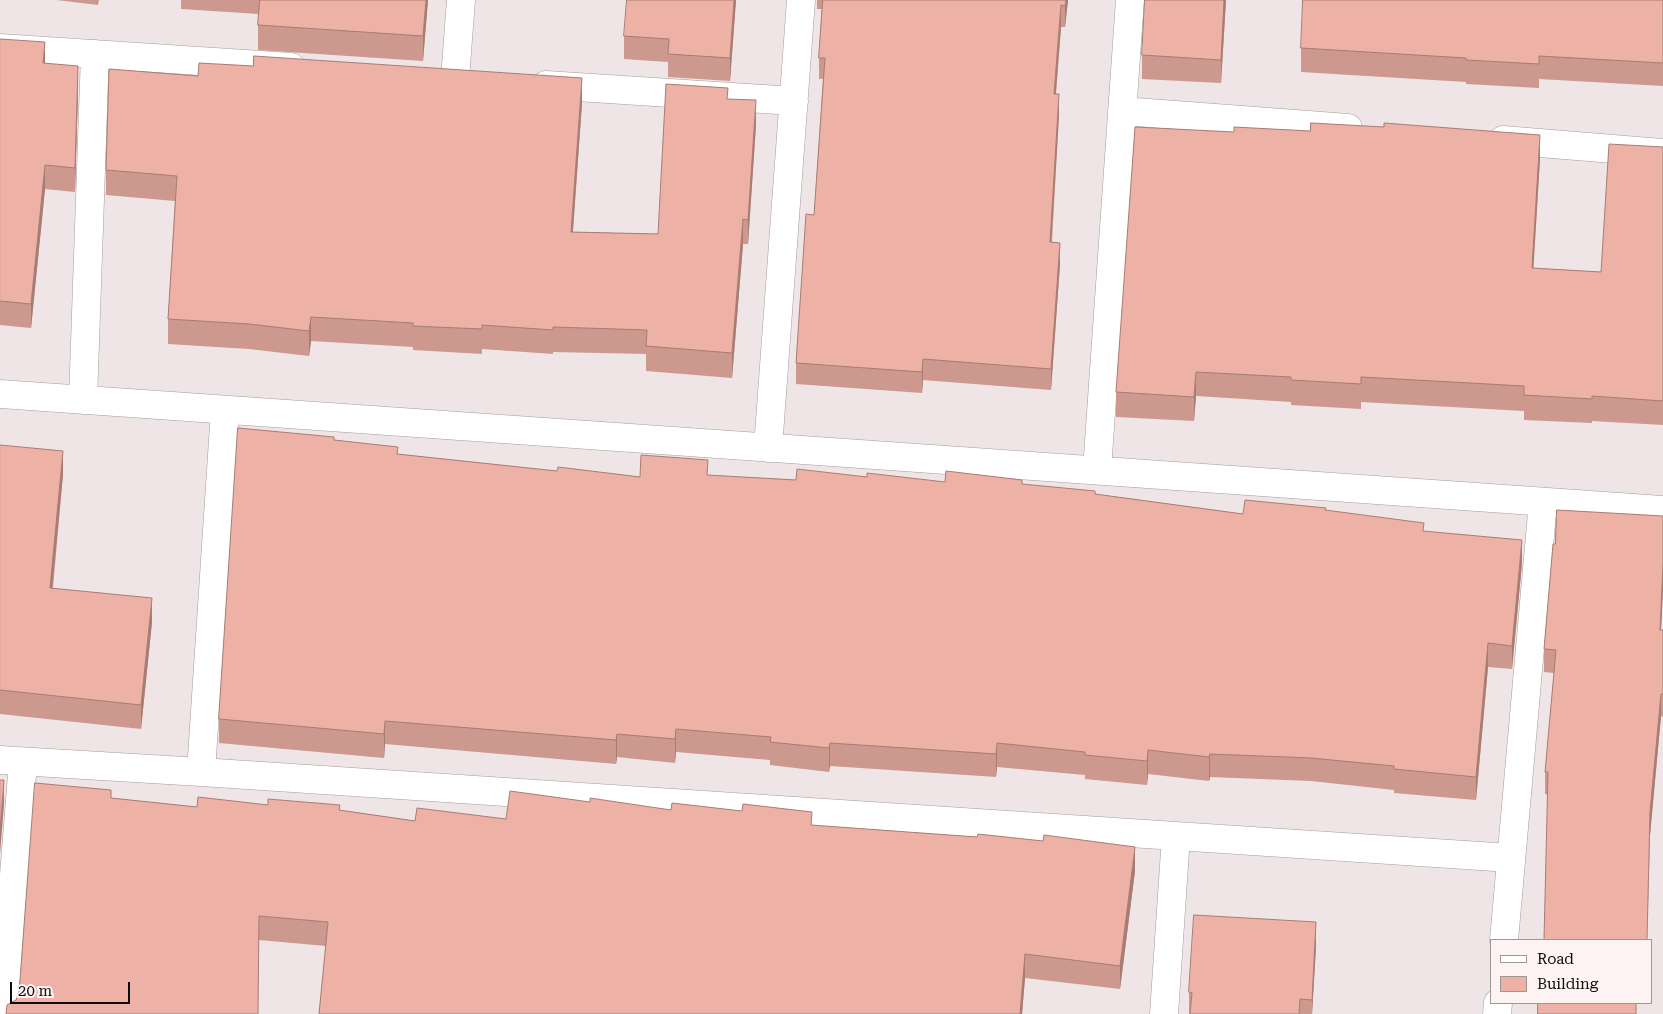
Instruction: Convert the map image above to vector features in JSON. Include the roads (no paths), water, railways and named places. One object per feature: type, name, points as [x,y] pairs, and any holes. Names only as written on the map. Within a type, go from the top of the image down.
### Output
[{"type":"street","points":[[426,77],[465,79],[461,0]]},
{"type":"street","points":[[768,448],[802,0]]},
{"type":"street","points":[[1097,470],[1130,0]]},
{"type":"street","points":[[0,48],[319,69]]},
{"type":"street","points":[[83,400],[95,54]]},
{"type":"street","points":[[525,83],[794,101]]},
{"type":"street","points":[[1122,111],[1368,130]]},
{"type":"street","points":[[1476,138],[1663,152]]},
{"type":"street","points":[[0,394],[1663,510]]},
{"type":"street","points":[[201,772],[225,410]]},
{"type":"street","points":[[1504,939],[1543,502]]},
{"type":"street","points":[[3,1014],[12,761],[1511,858]]},
{"type":"street","points":[[1164,1014],[1176,836]]}]
